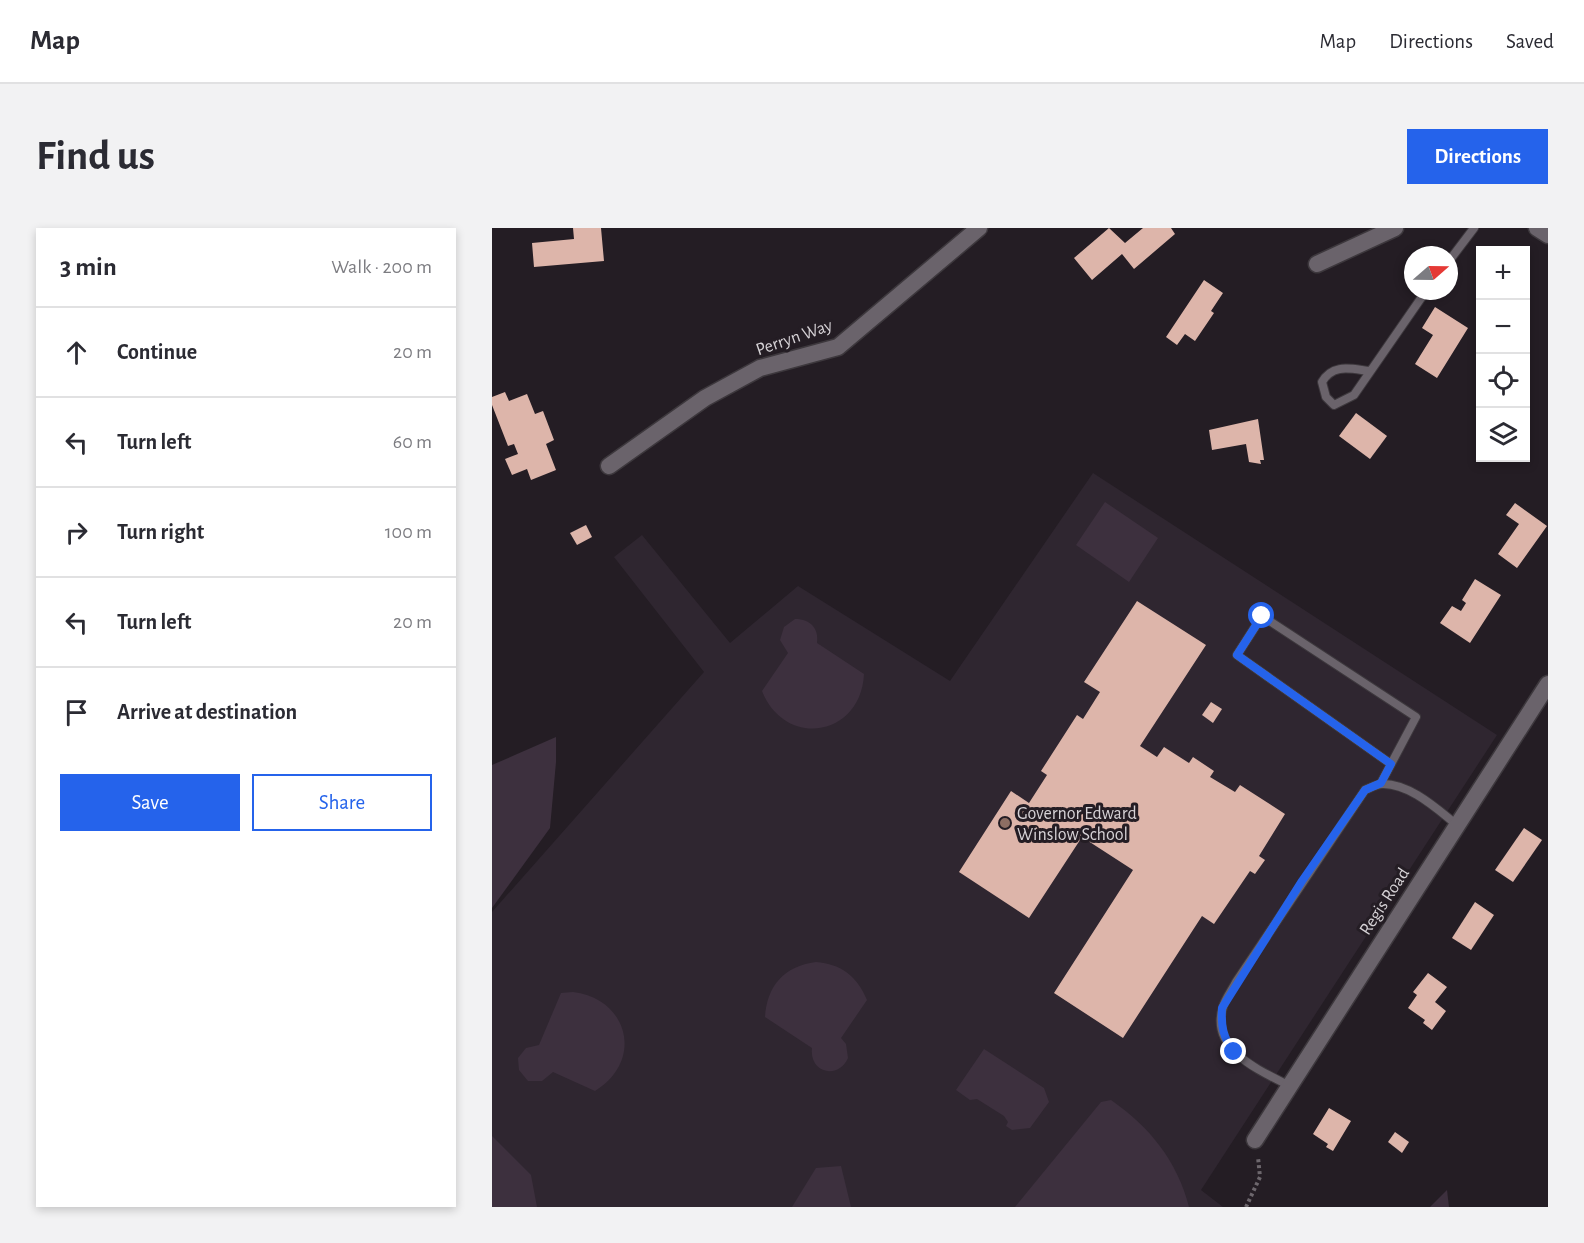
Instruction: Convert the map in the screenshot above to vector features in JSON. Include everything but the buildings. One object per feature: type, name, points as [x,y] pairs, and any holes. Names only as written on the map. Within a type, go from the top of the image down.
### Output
[{"type":"street","name":"Perryn Way","points":[[609,466],[705,398],[760,368],[838,347],[979,228]]},
{"type":"street","points":[[1317,264],[1395,228]]},
{"type":"street","points":[[1537,228],[1548,235]]},
{"type":"street","name":"Regis Road","points":[[1256,1140],[1548,684]]},
{"type":"lane","points":[[1458,249],[1473,228]]},
{"type":"lane","points":[[1370,371],[1341,367],[1328,372],[1322,382],[1326,397],[1334,405],[1354,395],[1420,300]]},
{"type":"lane","points":[[1381,783],[1416,717],[1262,616],[1237,655],[1391,764]]},
{"type":"lane","points":[[1290,1086],[1258,1070],[1234,1052],[1224,1038],[1221,1024],[1222,1008],[1302,881],[1365,790],[1381,783],[1398,787],[1424,800],[1456,825]]},
{"type":"path","points":[[1246,1207],[1260,1177],[1256,1140]]},
{"type":"shaded area","name":"Governor Edward Winslow School","points":[[1093,473],[1497,735],[1201,1190],[1223,1207],[506,1207],[492,1183],[492,912],[704,672],[614,557],[642,535],[730,643],[798,586],[950,681]]},
{"type":"shaded area","points":[[1105,502],[1158,538],[1129,582],[1076,545]]},
{"type":"shaded area","points":[[795,619],[810,623],[817,633],[817,643],[864,674],[860,695],[850,711],[836,722],[820,728],[804,728],[787,722],[773,710],[762,691],[788,653],[780,640],[784,627]]},
{"type":"shaded area","points":[[556,737],[550,828],[492,908],[492,765]]},
{"type":"shaded area","points":[[816,962],[833,965],[847,973],[858,984],[867,1000],[841,1038],[846,1044],[848,1058],[838,1069],[831,1071],[819,1068],[812,1057],[812,1048],[765,1017],[769,996],[779,979],[795,968]]},
{"type":"shaded area","points":[[573,992],[592,997],[607,1006],[617,1018],[623,1033],[624,1048],[620,1064],[610,1078],[595,1091],[553,1072],[542,1081],[528,1081],[519,1070],[518,1058],[526,1048],[539,1045],[561,993]]},
{"type":"shaded area","points":[[984,1049],[1044,1088],[1049,1102],[1030,1128],[1012,1130],[1006,1126],[1008,1122],[1004,1116],[977,1099],[970,1100],[956,1090]]},
{"type":"shaded area","points":[[1111,1100],[1138,1122],[1160,1146],[1177,1175],[1189,1207],[1015,1207],[1101,1102]]},
{"type":"shaded area","points":[[492,1136],[531,1175],[537,1207],[492,1207]]},
{"type":"shaded area","points":[[841,1166],[851,1207],[792,1207],[816,1168]]},
{"type":"shaded area","points":[[1447,1190],[1449,1207],[1430,1207]]},
{"type":"place","name":"Governor Edward Winslow School","points":[[1005,823]]},
{"type":"route","points":[[1234,1052],[1224,1038],[1221,1024],[1222,1008],[1236,982],[1365,790],[1381,783],[1391,764],[1237,655],[1262,616]]}]
